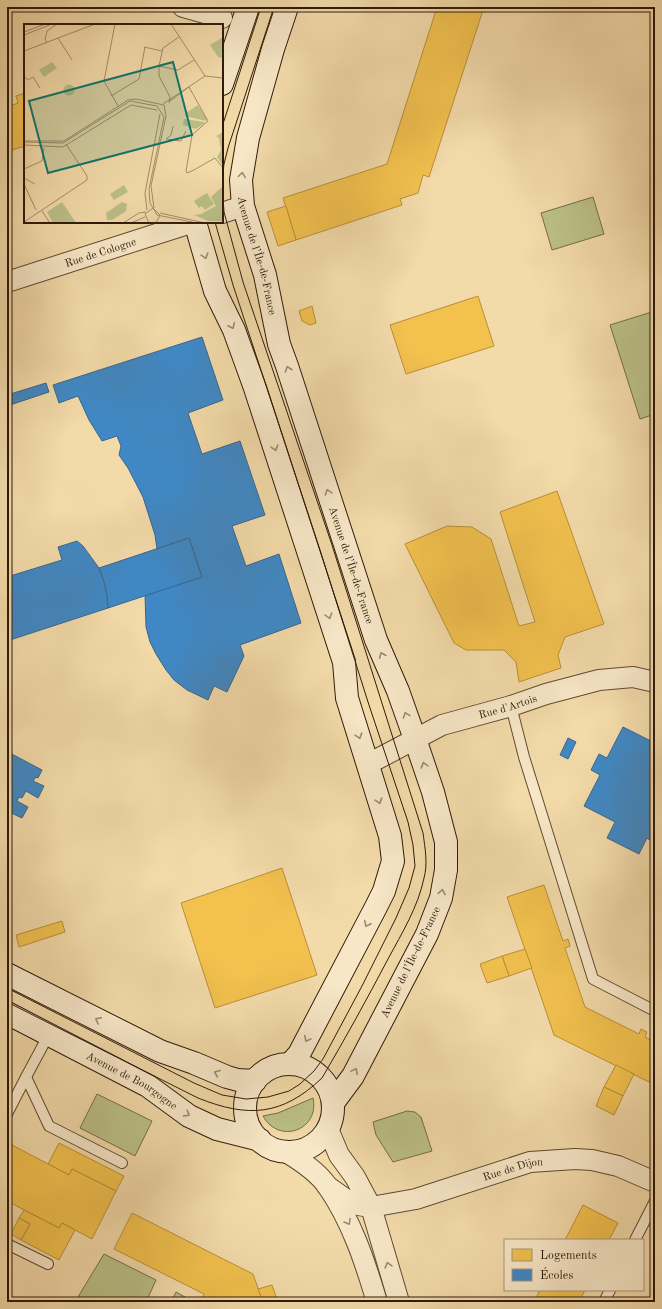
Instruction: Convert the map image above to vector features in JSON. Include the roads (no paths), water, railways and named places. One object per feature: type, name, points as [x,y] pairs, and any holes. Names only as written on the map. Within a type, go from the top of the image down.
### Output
[{"type":"street","points":[[183,7],[222,18]]},
{"type":"street","points":[[223,81],[248,7]]},
{"type":"street","name":"Avenue de l’Île-de-France","points":[[287,7],[273,49],[248,138],[241,180],[243,206],[265,275],[279,344],[376,640],[398,691],[433,792],[446,842],[446,870],[441,898],[427,934],[353,1076],[333,1103]]},
{"type":"street","points":[[223,213],[243,206]]},
{"type":"street","name":"Rue de Cologne","points":[[7,282],[191,223]]},
{"type":"street","points":[[194,223],[215,291],[234,330],[255,388],[342,655],[347,698],[390,836],[393,861],[381,896],[299,1054],[290,1064]]},
{"type":"street","name":"Rue d'Artois","points":[[368,764],[442,725],[511,706],[546,694],[599,680],[633,677],[655,682]]},
{"type":"street","points":[[7,974],[160,1051],[228,1077],[238,1080],[254,1081]]},
{"type":"street","name":"Avenue de Bourgogne","points":[[7,1013],[148,1086],[189,1116],[217,1129],[260,1140]]},
{"type":"street","points":[[290,1064],[303,1066],[314,1071],[322,1078],[332,1095],[333,1103],[332,1120],[321,1139],[305,1150],[296,1152],[273,1150],[260,1140],[252,1132],[247,1121],[245,1111],[246,1099],[254,1081],[274,1066],[290,1064]]},
{"type":"street","points":[[328,1129],[339,1154],[355,1177],[371,1207],[399,1302]]},
{"type":"street","points":[[286,1152],[302,1162],[328,1186],[344,1198],[358,1205],[371,1207]]},
{"type":"street","name":"Rue de Dijon","points":[[371,1207],[416,1199],[530,1162],[575,1159],[592,1160],[618,1166],[655,1182]]},
{"type":"street","points":[[328,1186],[352,1229],[370,1276],[377,1302]]},
{"type":"lane","points":[[511,706],[524,757],[593,979],[655,1011]]},
{"type":"lane","points":[[7,1114],[49,1034]]},
{"type":"lane","points":[[26,1077],[48,1126],[122,1163]]},
{"type":"lane","points":[[636,1239],[655,1201]]},
{"type":"lane","points":[[7,1244],[48,1264]]},
{"type":"lane","points":[[604,1302],[610,1291]]},
{"type":"tram line","points":[[223,124],[261,7]]},
{"type":"tram line","points":[[223,172],[228,148],[274,7]]},
{"type":"tram line","points":[[7,1002],[198,1098],[233,1109],[264,1110],[293,1100],[307,1091],[322,1078],[404,930],[414,910],[421,889],[426,867],[423,833],[332,545],[243,282],[224,212],[223,198]]},
{"type":"tram line","points":[[7,988],[194,1083],[222,1095],[246,1099],[268,1097],[289,1091],[300,1084],[314,1071],[323,1059],[396,918],[409,888],[415,866],[413,845],[408,822],[233,285],[215,223]]}]
